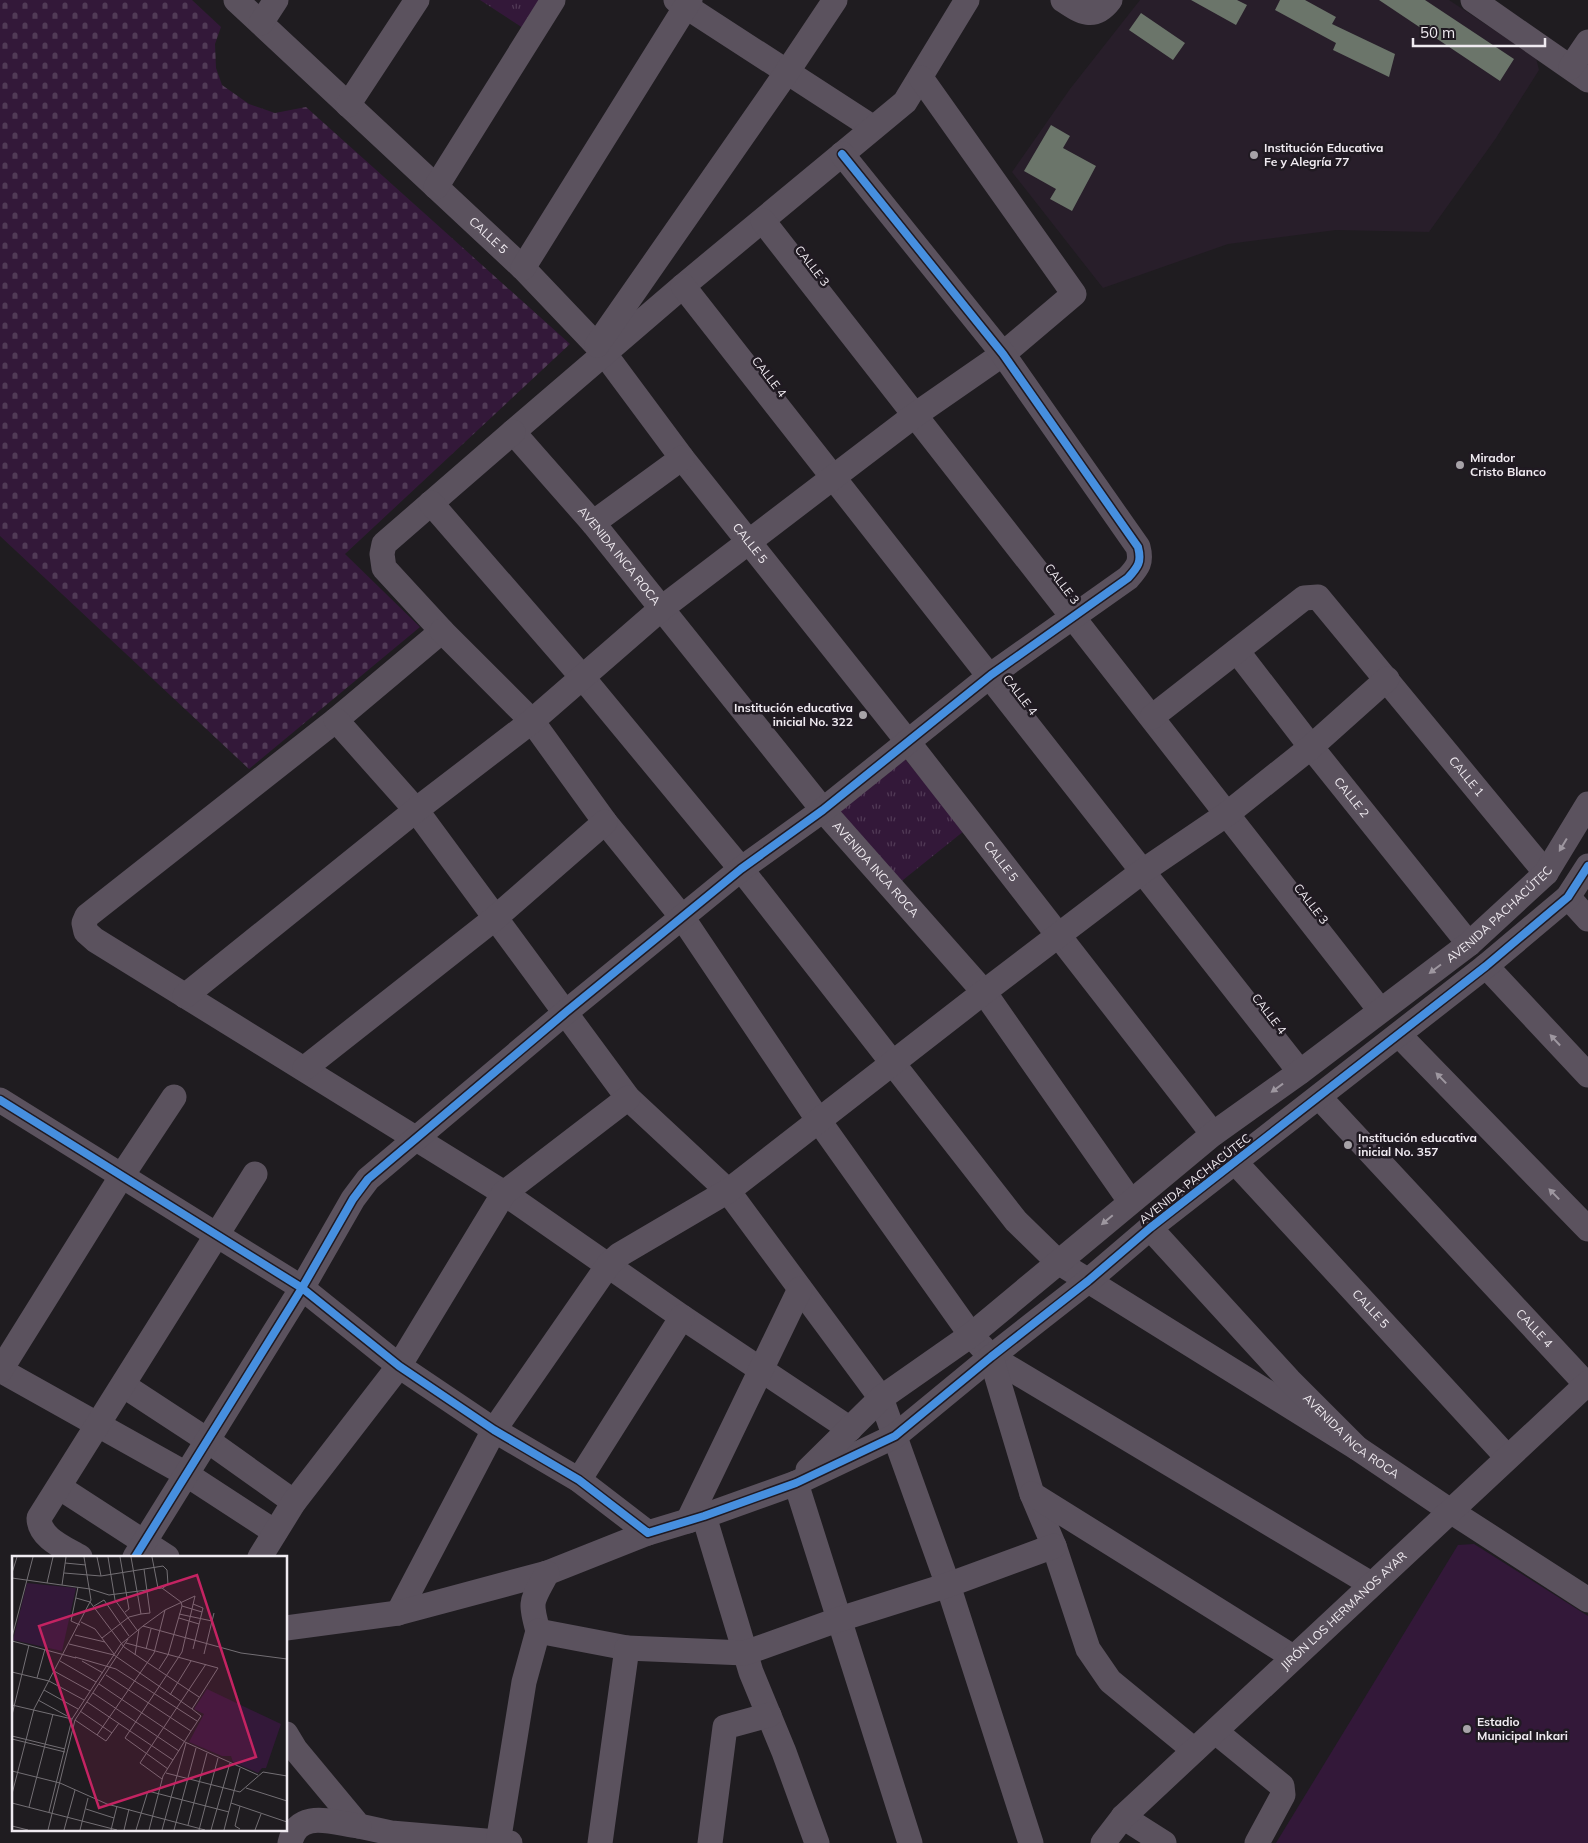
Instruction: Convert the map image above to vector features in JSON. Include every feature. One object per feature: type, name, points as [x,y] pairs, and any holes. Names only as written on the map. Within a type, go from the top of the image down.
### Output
[{"type":"street","name":"CALLE 5","points":[[236,0],[523,268],[601,349],[748,543],[908,742],[1213,1134]]},
{"type":"street","points":[[261,23],[276,0]]},
{"type":"street","points":[[348,105],[417,0]]},
{"type":"street","points":[[436,188],[553,0]]},
{"type":"street","points":[[601,349],[834,0]]},
{"type":"street","points":[[967,0],[905,102],[872,127],[763,221],[601,349],[513,432],[384,544],[382,554],[384,568],[442,631],[532,721],[605,822],[682,916],[818,1121],[971,1335],[991,1357],[1371,1584]]},
{"type":"street","points":[[1063,0],[1082,13],[1095,12],[1105,6],[1110,0]]},
{"type":"street","points":[[1473,0],[1505,8],[1579,74],[1588,42]]},
{"type":"street","points":[[523,268],[684,2],[872,127]]},
{"type":"street","points":[[185,996],[416,810],[532,721],[662,608],[916,415],[1003,354],[1074,294],[921,78]]},
{"type":"street","points":[[139,1549],[302,1288],[353,1199],[368,1179],[566,1012],[741,869],[823,810],[991,676],[1128,578],[1137,569],[1141,559],[1138,547],[1003,354],[842,154]]},
{"type":"street","name":"CALLE 3","points":[[763,221],[1380,1010]]},
{"type":"street","name":"CALLE 4","points":[[683,286],[1300,1072]]},
{"type":"street","name":"AVENIDA INCA ROCA","points":[[513,432],[593,523],[823,810],[984,992],[1130,1201]]},
{"type":"street","points":[[593,523],[682,458]]},
{"type":"street","points":[[431,503],[583,678],[741,869],[894,1062],[985,1184],[1016,1221],[1058,1262],[1357,1448]]},
{"type":"street","name":"CALLE 1","points":[[1152,717],[1304,598],[1318,598],[1387,679],[1546,874]]},
{"type":"street","points":[[442,631],[336,720],[88,916],[84,923],[86,932],[95,940],[305,1068],[415,1139],[504,1193],[609,1264],[682,1317],[850,1429]]},
{"type":"street","name":"CALLE 2","points":[[1237,651],[1310,747],[1469,944]]},
{"type":"street","points":[[398,1613],[494,1430],[609,1264],[619,1255],[728,1191],[984,992],[1144,872],[1227,814],[1310,747],[1387,679]]},
{"type":"street","points":[[336,720],[416,810],[494,919],[566,1012],[628,1098],[728,1191],[880,1398],[948,1585],[1031,1843]]},
{"type":"street","name":"AVENIDA PACHACÚTEC","points":[[796,1482],[880,1398],[971,1335],[1213,1134],[1300,1072],[1469,944],[1546,874],[1588,804]]},
{"type":"street","points":[[305,1068],[494,919],[605,822]]},
{"type":"street","name":"AVENIDA PACHACÚTEC","points":[[796,1482],[895,1436],[1088,1281],[1150,1228],[1486,966],[1578,903],[1588,866]]},
{"type":"street","points":[[1578,903],[1588,918]]},
{"type":"street","points":[[1486,966],[1588,1075]]},
{"type":"street","points":[[1399,1034],[1588,1229]]},
{"type":"street","name":"CALLE 4","points":[[1319,1097],[1587,1384]]},
{"type":"street","points":[[174,1098],[121,1176],[0,1371],[100,1424],[186,1474],[275,1532]]},
{"type":"street","points":[[261,1556],[294,1502],[399,1366],[504,1193],[628,1098]]},
{"type":"street","points":[[0,1100],[302,1288],[399,1366],[494,1430],[579,1480],[648,1533]]},
{"type":"street","name":"CALLE 5","points":[[1235,1162],[1507,1457]]},
{"type":"street","points":[[78,1556],[47,1536],[40,1526],[39,1518],[100,1424],[215,1235],[255,1174]]},
{"type":"street","name":"AVENIDA INCA ROCA","points":[[1150,1228],[1289,1380],[1357,1448],[1588,1600]]},
{"type":"street","points":[[800,1289],[762,1369],[696,1518],[817,1843]]},
{"type":"street","points":[[579,1480],[682,1317]]},
{"type":"street","points":[[991,1357],[1032,1494],[1054,1546],[1088,1649],[1110,1681],[1194,1750]]},
{"type":"street","name":"JIRÓN LOS HERMANOS AYAR","points":[[1103,1843],[1123,1817],[1194,1750],[1216,1732],[1449,1510],[1587,1384]]},
{"type":"street","points":[[123,1385],[207,1440],[294,1502]]},
{"type":"street","points":[[288,1628],[398,1613],[547,1573],[648,1533],[796,1482],[910,1843]]},
{"type":"street","points":[[59,1487],[139,1549],[164,1556]]},
{"type":"street","points":[[1032,1494],[1293,1657]]},
{"type":"street","points":[[538,1631],[627,1648],[745,1653],[840,1619],[948,1585],[1054,1546]]},
{"type":"street","points":[[290,1843],[297,1826],[308,1820],[359,1826],[390,1838],[502,1843],[524,1682],[538,1631],[532,1607],[533,1599],[547,1573]]},
{"type":"street","points":[[600,1843],[627,1648]]},
{"type":"street","points":[[710,1843],[725,1727],[769,1715]]},
{"type":"street","points":[[1216,1732],[1282,1786],[1283,1795],[1257,1843]]},
{"type":"street","points":[[288,1737],[359,1826]]},
{"type":"street","points":[[1123,1817],[1164,1843]]},
{"type":"shaded area","name":"Institución Educativa Fe y Alegría 77","points":[[1140,0],[1449,0],[1536,58],[1539,70],[1496,138],[1429,232],[1336,230],[1228,244],[1103,288],[1012,172],[1070,89]]},
{"type":"green space","points":[[0,0],[192,0],[221,27],[215,44],[216,68],[222,85],[249,104],[275,113],[306,107],[570,344],[345,554],[420,627],[249,769],[0,536]]},
{"type":"green space","points":[[480,0],[541,0],[523,28]]},
{"type":"green space","points":[[901,754],[964,831],[898,884],[836,806]]},
{"type":"green space","name":"Estadio Municipal Inkari","points":[[1474,1544],[1588,1616],[1588,1843],[1276,1843],[1458,1545]]},
{"type":"building","points":[[1191,0],[1237,0],[1247,5],[1236,25]]},
{"type":"building","points":[[1280,0],[1305,0],[1336,17],[1332,24],[1395,54],[1389,77],[1333,50],[1336,43],[1275,10]]},
{"type":"building","points":[[1379,0],[1425,0],[1514,59],[1500,81]]},
{"type":"building","points":[[1141,13],[1185,43],[1173,60],[1129,30]]},
{"type":"building","points":[[1051,125],[1070,136],[1063,148],[1096,166],[1072,211],[1050,199],[1056,189],[1024,171]]},
{"type":"cycle path","points":[[136,1556],[302,1288],[353,1199],[368,1179],[566,1012],[741,869],[823,810],[991,675],[1128,578],[1137,567],[1140,557],[1138,547],[1003,354],[842,154]]},
{"type":"cycle path","points":[[0,1100],[302,1288],[399,1366],[494,1430],[579,1480],[648,1533],[704,1516],[796,1483],[895,1436],[1088,1281],[1150,1228],[1486,966],[1568,897],[1588,866]]},
{"type":"place","name":"Institución Educativa Fe y Alegría 77","points":[[1254,155]]},
{"type":"place","name":"Mirador Cristo Blanco","points":[[1460,465]]},
{"type":"place","name":"Institución educativa inicial No. 322","points":[[863,715]]},
{"type":"place","name":"Institución educativa inicial No. 357","points":[[1348,1145]]},
{"type":"place","name":"Estadio Municipal Inkari","points":[[1467,1729]]}]
